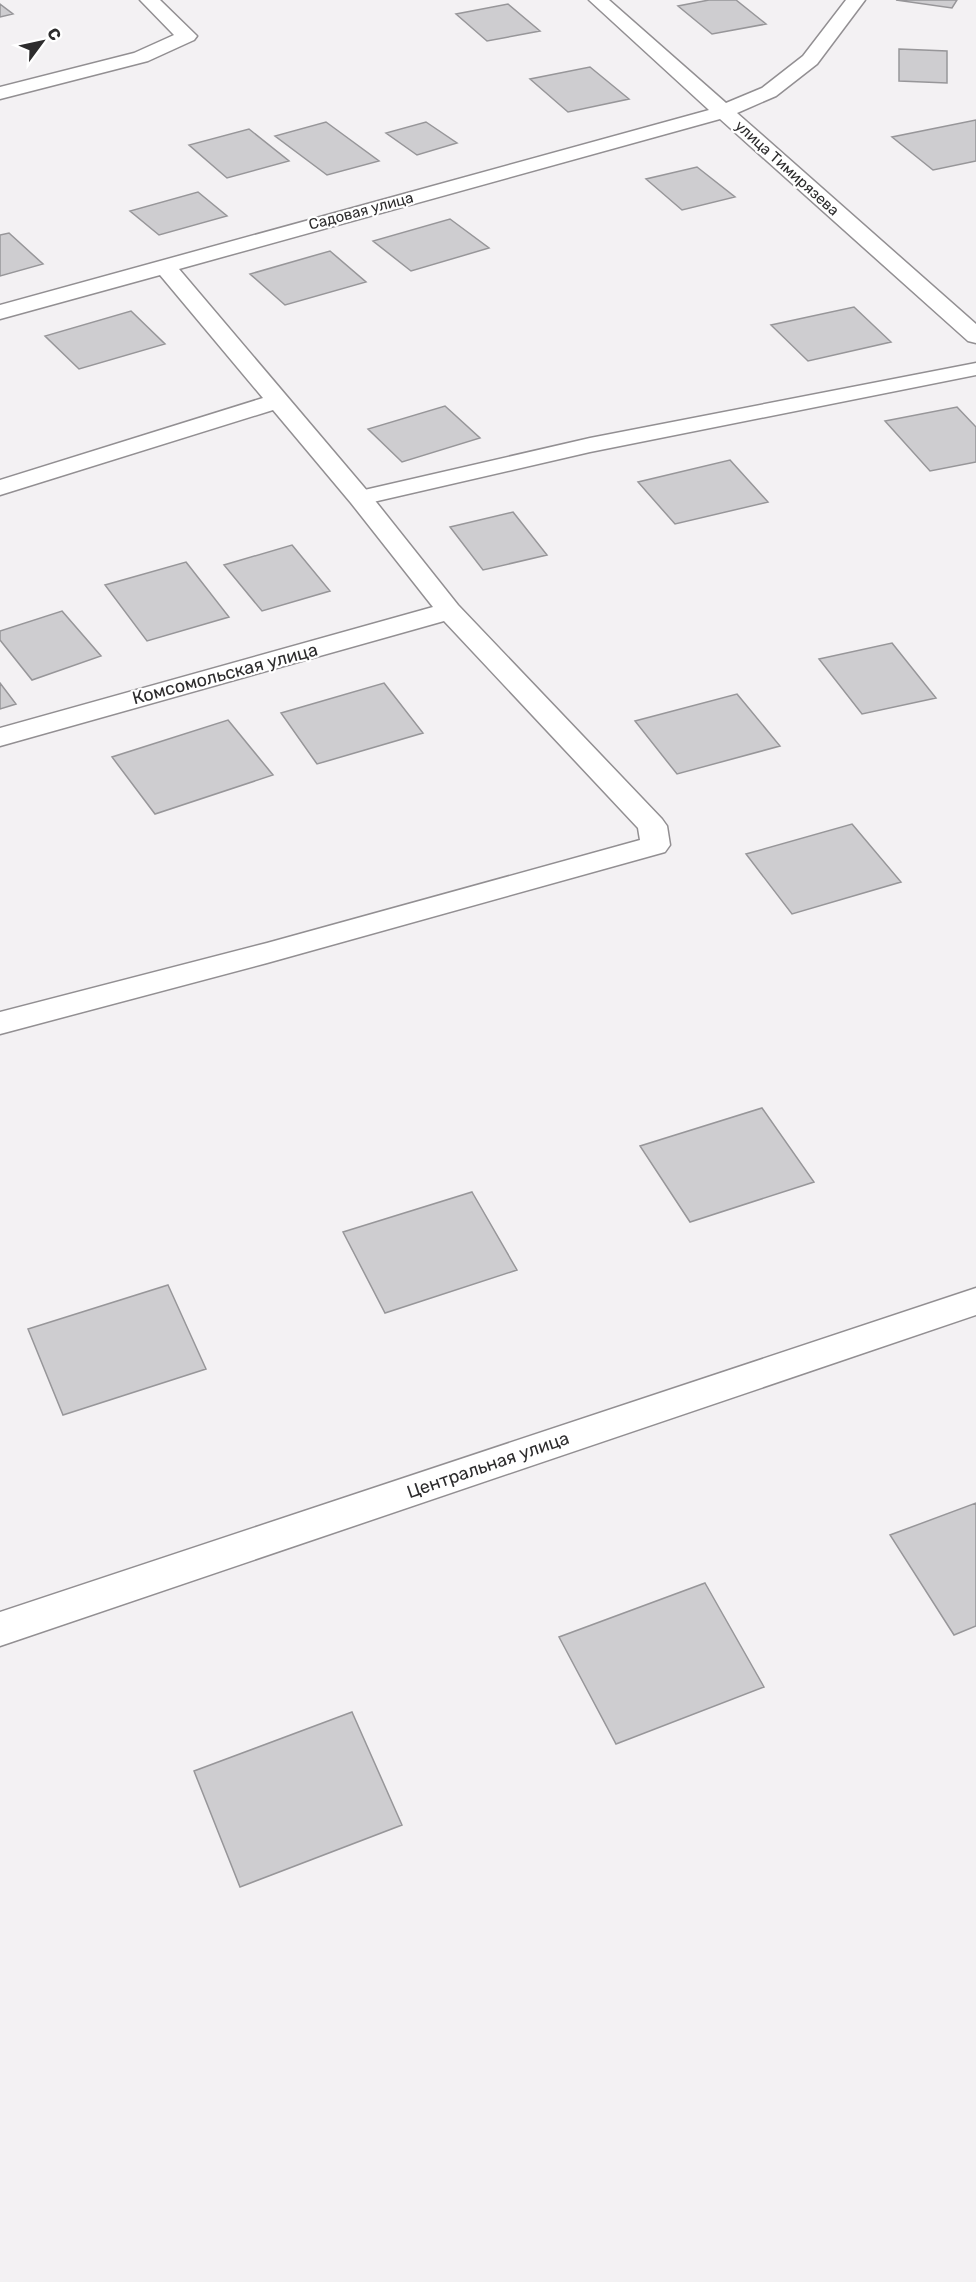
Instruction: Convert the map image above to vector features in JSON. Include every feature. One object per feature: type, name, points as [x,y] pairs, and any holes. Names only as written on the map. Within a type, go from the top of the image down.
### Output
[{"type":"street","points":[[0,93],[141,57],[187,36],[149,0]]},
{"type":"street","name":"улица Тимирязева","points":[[598,0],[976,336]]},
{"type":"street","name":"Садовая улица","points":[[0,312],[723,112],[769,92],[810,60],[856,0]]},
{"type":"street","points":[[0,1023],[267,953],[655,845],[652,826],[449,611],[360,498],[164,266]]},
{"type":"street","points":[[0,488],[277,401]]},
{"type":"street","name":"Комсомольская улица","points":[[0,737],[449,611]]},
{"type":"street","name":"Центральная улица","points":[[0,1629],[976,1302]]},
{"type":"lane","points":[[360,498],[590,445],[976,369]]},
{"type":"building","points":[[709,0],[736,0],[766,24],[712,34],[678,6]]},
{"type":"building","points":[[896,0],[957,0],[952,8]]},
{"type":"building","points":[[0,4],[13,14],[0,17]]},
{"type":"building","points":[[508,4],[540,31],[487,41],[456,14]]},
{"type":"building","points":[[899,49],[947,51],[947,83],[899,81]]},
{"type":"building","points":[[590,67],[629,99],[568,112],[530,79]]},
{"type":"building","points":[[976,120],[976,161],[933,170],[892,137]]},
{"type":"building","points":[[326,122],[379,161],[327,175],[275,136]]},
{"type":"building","points":[[426,122],[457,143],[417,155],[386,133]]},
{"type":"building","points":[[249,129],[289,161],[227,178],[189,145]]},
{"type":"building","points":[[697,167],[735,197],[682,210],[646,179]]},
{"type":"building","points":[[198,192],[227,216],[159,235],[130,211]]},
{"type":"building","points":[[450,219],[489,248],[411,271],[373,241]]},
{"type":"building","points":[[9,233],[43,264],[0,276],[0,235]]},
{"type":"building","points":[[330,251],[366,282],[285,305],[250,274]]},
{"type":"building","points":[[854,307],[891,342],[808,361],[771,325]]},
{"type":"building","points":[[131,311],[165,344],[79,369],[45,336]]},
{"type":"building","points":[[445,406],[480,438],[402,462],[368,429]]},
{"type":"building","points":[[957,407],[976,427],[976,462],[930,471],[885,421]]},
{"type":"building","points":[[730,460],[768,502],[675,524],[638,482]]},
{"type":"building","points":[[513,512],[547,555],[483,570],[450,527]]},
{"type":"building","points":[[292,545],[330,591],[262,611],[224,565]]},
{"type":"building","points":[[186,562],[229,617],[147,641],[105,585]]},
{"type":"building","points":[[62,611],[101,656],[32,680],[0,640],[0,631]]},
{"type":"building","points":[[892,643],[936,698],[862,714],[819,659]]},
{"type":"building","points":[[0,683],[16,704],[0,709]]},
{"type":"building","points":[[384,683],[423,733],[317,764],[281,713]]},
{"type":"building","points":[[737,694],[780,746],[677,774],[635,721]]},
{"type":"building","points":[[228,720],[273,775],[155,814],[112,757]]},
{"type":"building","points":[[852,824],[901,882],[792,914],[746,854]]},
{"type":"building","points":[[762,1108],[814,1182],[690,1222],[640,1146]]},
{"type":"building","points":[[472,1192],[517,1270],[385,1313],[343,1232]]},
{"type":"building","points":[[168,1285],[206,1369],[63,1415],[28,1329]]},
{"type":"building","points":[[976,1503],[976,1626],[954,1635],[890,1535]]},
{"type":"building","points":[[705,1583],[764,1687],[616,1744],[559,1637]]},
{"type":"building","points":[[352,1712],[402,1825],[240,1887],[194,1771]]}]
